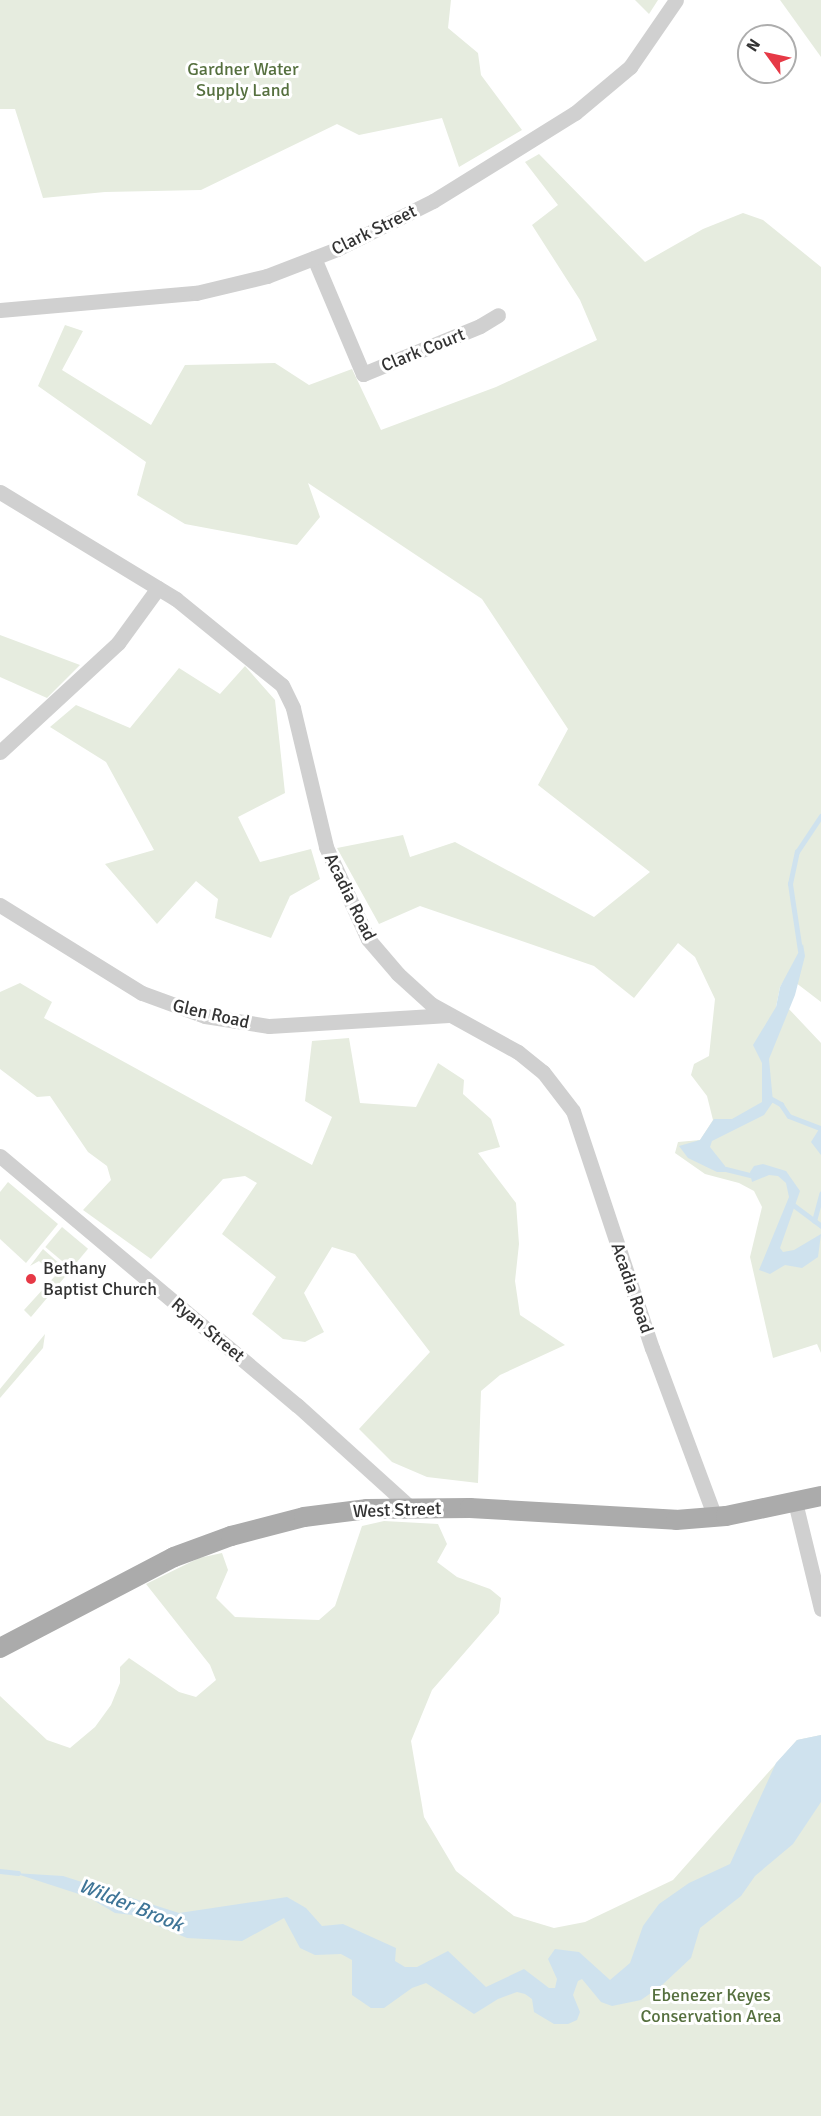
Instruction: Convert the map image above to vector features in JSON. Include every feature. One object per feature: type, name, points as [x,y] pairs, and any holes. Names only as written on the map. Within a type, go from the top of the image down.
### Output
[{"type":"main road","name":"West Street","points":[[0,1648],[158,1564],[221,1539],[304,1517],[367,1509],[411,1508],[470,1508],[627,1519],[715,1517],[821,1496]]},
{"type":"street","name":"Clark Street","points":[[0,310],[178,296],[258,278],[314,258],[433,201],[575,113],[635,62],[676,0]]},
{"type":"street","name":"Clark Court","points":[[314,258],[363,374],[480,326],[498,315]]},
{"type":"street","name":"Acadia Road","points":[[0,492],[158,588],[256,661],[282,685],[293,708],[321,831],[353,912],[368,939],[392,969],[419,995],[535,1065],[570,1105],[644,1326],[715,1517]]},
{"type":"street","points":[[0,752],[71,691],[118,643],[158,588]]},
{"type":"street","name":"Glen Road","points":[[0,904],[142,993],[206,1016],[270,1026],[449,1015]]},
{"type":"street","name":"Ryan Street","points":[[0,1156],[288,1398],[411,1508]]},
{"type":"street","points":[[795,1502],[821,1609]]},
{"type":"green space","name":"Gardner Water Supply Land","points":[[0,0],[451,0],[448,28],[478,53],[481,75],[522,130],[459,167],[442,118],[359,135],[337,124],[201,190],[105,192],[43,198],[15,109],[0,109]]},
{"type":"green space","points":[[635,0],[658,0],[649,14]]},
{"type":"green space","points":[[780,0],[821,0],[821,57]]},
{"type":"green space","points":[[539,154],[645,262],[703,229],[743,213],[763,220],[821,267],[821,1002],[787,976],[780,987],[776,1007],[783,1016],[788,1008],[821,1043],[821,1353],[817,1344],[773,1358],[750,1257],[762,1207],[754,1191],[739,1183],[705,1174],[675,1153],[678,1142],[700,1140],[713,1120],[707,1096],[691,1075],[694,1064],[709,1056],[715,999],[695,957],[678,943],[634,998],[594,966],[420,906],[379,924],[337,848],[403,835],[410,857],[455,842],[594,917],[650,872],[538,785],[568,729],[482,599],[308,483],[320,517],[297,545],[185,524],[137,495],[146,462],[38,386],[65,325],[83,331],[62,370],[151,425],[185,365],[275,363],[309,385],[352,369],[381,430],[496,387],[597,340],[580,300],[532,225],[558,205],[525,162]]},
{"type":"green space","points":[[0,635],[80,665],[47,698],[0,677]]},
{"type":"green space","points":[[245,666],[275,700],[285,793],[238,817],[260,862],[311,849],[320,879],[290,896],[271,938],[215,918],[218,899],[196,881],[157,924],[105,864],[154,850],[106,762],[50,727],[76,705],[130,728],[179,668],[220,694]]},
{"type":"green space","points":[[20,983],[52,1002],[44,1018],[312,1165],[332,1117],[305,1101],[312,1041],[349,1038],[360,1103],[416,1107],[438,1063],[464,1080],[463,1094],[491,1119],[500,1147],[478,1153],[516,1203],[519,1244],[515,1281],[520,1315],[565,1345],[500,1375],[481,1391],[478,1483],[427,1477],[392,1462],[359,1429],[430,1352],[355,1254],[332,1247],[304,1293],[324,1332],[305,1342],[283,1339],[252,1314],[276,1277],[222,1234],[257,1183],[245,1176],[223,1179],[151,1259],[83,1210],[111,1180],[107,1166],[88,1152],[50,1096],[37,1097],[0,1069],[0,992]]},
{"type":"green space","points":[[8,1182],[58,1224],[26,1263],[0,1239],[0,1192]]},
{"type":"green space","points":[[62,1227],[88,1249],[71,1269],[45,1247]]},
{"type":"green space","points":[[43,1249],[69,1272],[31,1317],[24,1310],[55,1276],[39,1261],[30,1266]]},
{"type":"green space","points":[[45,1334],[43,1348],[0,1398],[0,1389]]},
{"type":"green space","name":"Ebenezer Keyes Conservation Area","points":[[384,1521],[438,1524],[447,1544],[437,1562],[457,1577],[490,1589],[501,1598],[499,1613],[432,1690],[411,1741],[424,1817],[456,1871],[514,1916],[554,1928],[585,1922],[673,1880],[797,1740],[821,1735],[821,2116],[0,2116],[0,1696],[47,1740],[70,1748],[95,1727],[111,1705],[120,1683],[120,1667],[129,1658],[179,1692],[196,1697],[216,1680],[210,1665],[146,1584],[199,1558],[222,1553],[228,1570],[216,1598],[235,1617],[319,1620],[335,1606],[362,1526]]},
{"type":"water","points":[[803,944],[805,956],[795,995],[769,1059],[773,1102],[764,1115],[712,1141],[710,1147],[725,1166],[725,1172],[717,1172],[688,1158],[679,1146],[700,1140],[714,1119],[732,1119],[762,1102],[762,1063],[753,1045],[776,1007],[780,987]]},
{"type":"water","points":[[821,1126],[821,1155],[811,1142]]},
{"type":"water","points":[[763,1164],[786,1171],[800,1191],[780,1248],[783,1252],[794,1250],[821,1234],[818,1257],[802,1268],[785,1265],[770,1274],[759,1270],[789,1197],[786,1183],[778,1176],[769,1175],[752,1182],[750,1172],[754,1166]]},
{"type":"water","points":[[821,1735],[821,1802],[793,1844],[755,1876],[741,1896],[700,1928],[691,1958],[661,1986],[641,2000],[612,2006],[601,2002],[582,1979],[578,1981],[573,1995],[580,2012],[577,2020],[568,2024],[554,2024],[534,2012],[532,1999],[525,1994],[517,1992],[498,1999],[474,2014],[426,1983],[412,1988],[384,2008],[371,2008],[352,1995],[352,1960],[341,1954],[315,1955],[300,1948],[284,1918],[242,1941],[187,1938],[132,1915],[115,1913],[88,1897],[14,1873],[63,1876],[179,1913],[287,1897],[306,1908],[322,1926],[343,1924],[396,1948],[395,1961],[405,1967],[417,1967],[448,1951],[486,1987],[524,1969],[549,1988],[555,1988],[557,1979],[548,1959],[555,1949],[579,1952],[610,1980],[630,1963],[643,1926],[659,1904],[689,1883],[730,1864],[776,1763],[797,1740]]},
{"type":"waterway","points":[[800,951],[790,884],[797,852],[821,816]]},
{"type":"waterway","points":[[770,1098],[781,1104],[789,1116],[821,1128]]},
{"type":"waterway","points":[[722,1168],[754,1176]]},
{"type":"waterway","points":[[814,1221],[821,1194]]},
{"type":"waterway","points":[[791,1203],[821,1226]]},
{"type":"waterway","name":"Wilder Brook","points":[[0,1871],[18,1873]]},
{"type":"place","name":"Bethany Baptist Church","points":[[31,1279]]}]
